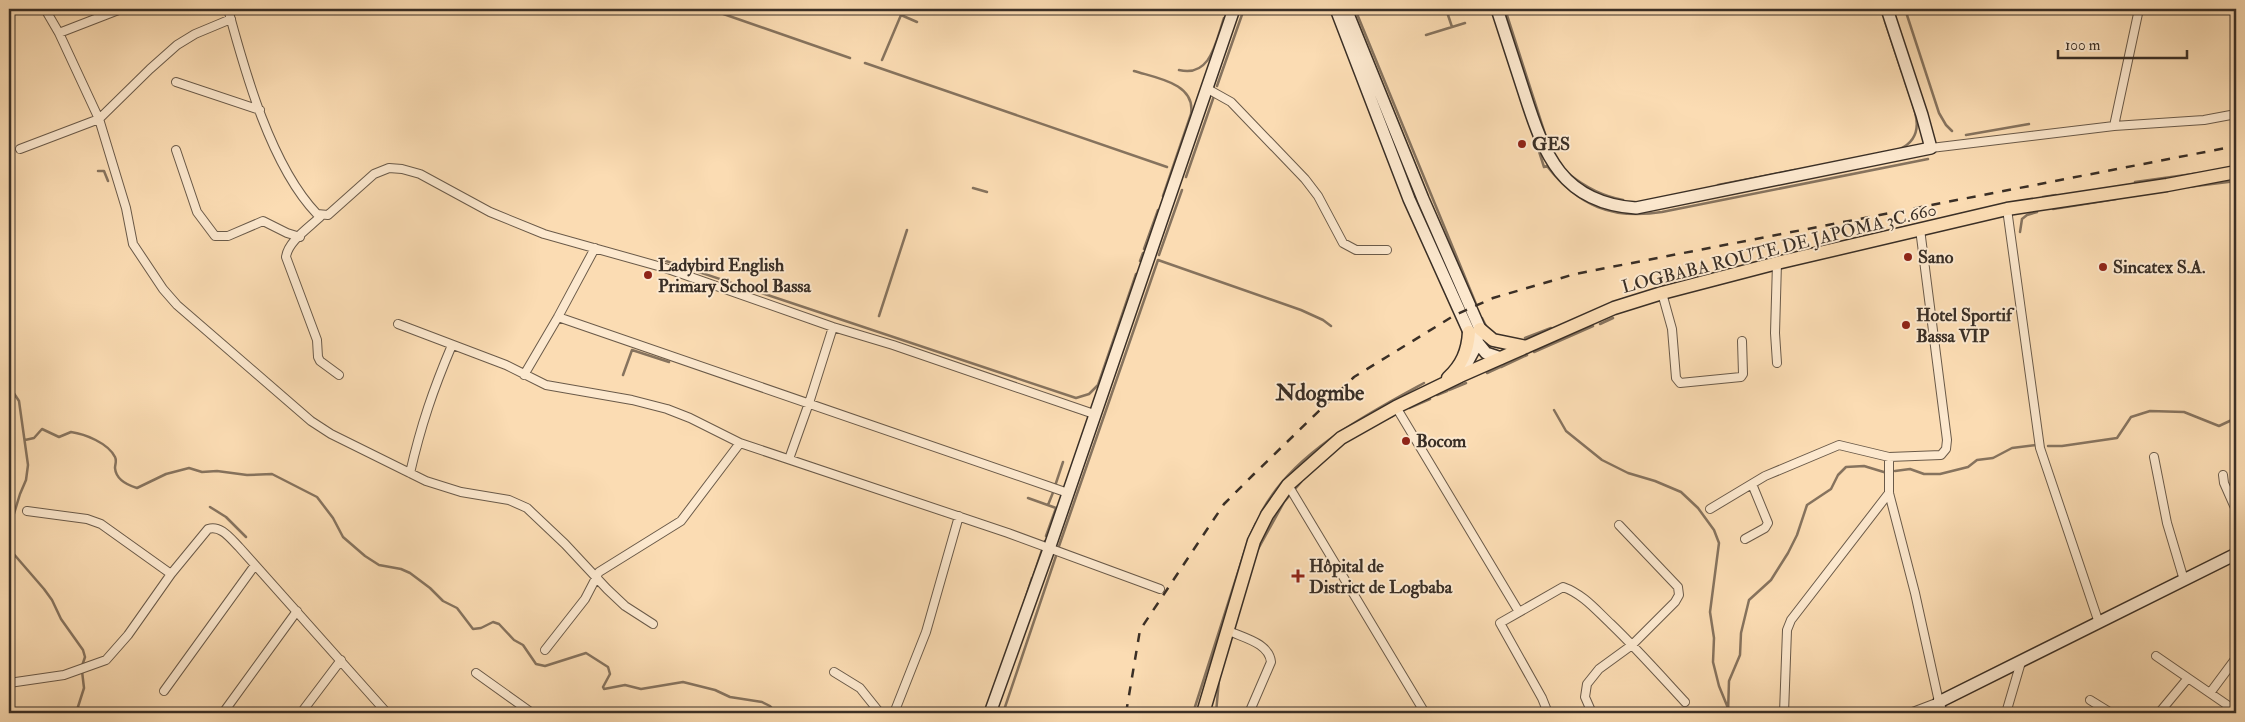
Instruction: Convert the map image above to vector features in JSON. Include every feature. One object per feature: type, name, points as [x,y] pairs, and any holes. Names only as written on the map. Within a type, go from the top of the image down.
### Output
[{"type":"main road","name":"LOGBABA ROUTE DE JAPOMA 3C.660","points":[[1206,710],[1254,542],[1267,515],[1288,485],[1340,438],[1396,407],[1440,385],[1614,308],[1662,292],[1776,263],[2007,209],[2167,185],[2236,172]]},
{"type":"main road","points":[[1440,385],[1454,372],[1464,358],[1474,331],[1493,340],[1526,347]]},
{"type":"street","points":[[45,9],[59,33],[99,119],[126,208],[133,244],[177,305],[311,421],[410,473],[445,488],[509,500],[527,508],[625,606],[653,624]]},
{"type":"street","points":[[59,33],[121,9]]},
{"type":"street","points":[[228,9],[260,110],[277,152],[297,189],[309,206],[321,216]]},
{"type":"street","points":[[990,713],[1049,549],[1234,9]]},
{"type":"street","points":[[1336,9],[1409,199],[1474,331]]},
{"type":"street","points":[[1346,9],[1423,199],[1474,331],[1477,344],[1490,355],[1501,358]]},
{"type":"street","points":[[1497,9],[1537,133],[1554,167],[1571,185],[1590,197],[1614,206],[1636,208],[1931,148],[2114,126],[2204,120],[2236,114]]},
{"type":"street","points":[[1887,9],[1931,148]]},
{"type":"street","points":[[2114,126],[2139,9]]},
{"type":"street","points":[[20,150],[99,119],[177,45],[195,34],[231,19]]},
{"type":"street","points":[[176,82],[260,110]]},
{"type":"street","points":[[1206,88],[1231,102],[1305,179],[1318,196],[1343,243],[1356,250],[1387,250]]},
{"type":"street","points":[[176,150],[198,212],[215,236],[228,236],[263,221],[300,237]]},
{"type":"street","points":[[339,375],[325,366],[318,357],[317,340],[286,257],[287,251],[321,216],[328,215],[374,174],[389,168],[420,174],[490,212],[544,234],[665,268],[833,327],[893,345],[1094,414]]},
{"type":"street","points":[[2007,209],[2040,448],[2099,623]]},
{"type":"street","points":[[1710,509],[1752,484],[1803,459],[1839,445],[1889,457],[1937,456],[1941,455],[1946,449],[1941,388],[1920,229]]},
{"type":"street","points":[[524,375],[558,317],[594,248]]},
{"type":"street","points":[[1776,263],[1775,333],[1777,363]]},
{"type":"street","points":[[1662,292],[1672,329],[1676,378],[1680,383],[1741,377],[1743,374],[1742,341]]},
{"type":"street","points":[[558,317],[1068,493]]},
{"type":"street","points":[[398,324],[452,346],[506,364],[546,385],[632,400],[667,409],[690,418],[740,443],[959,516],[1160,589]]},
{"type":"street","points":[[789,459],[833,327]]},
{"type":"street","points":[[1460,376],[1477,344]]},
{"type":"street","points":[[410,473],[420,428],[429,400],[452,346]]},
{"type":"street","points":[[1396,407],[1519,612]]},
{"type":"street","points":[[545,650],[585,599],[596,576],[604,568],[672,528],[680,521],[740,443]]},
{"type":"street","points":[[1889,457],[1889,493],[1915,593],[1940,708]]},
{"type":"street","points":[[2154,458],[2167,523],[2184,580]]},
{"type":"street","points":[[2223,474],[2224,483],[2236,510]]},
{"type":"street","points":[[1745,539],[1765,528],[1768,523],[1752,484]]},
{"type":"street","points":[[1288,485],[1425,713]]},
{"type":"street","points":[[1784,713],[1785,648],[1790,620],[1889,493]]},
{"type":"street","points":[[27,511],[86,518],[101,524],[171,574]]},
{"type":"street","points":[[894,713],[926,632],[959,516]]},
{"type":"street","points":[[1592,713],[1585,697],[1587,684],[1599,669],[1632,645],[1675,602],[1679,595],[1678,587],[1619,525]]},
{"type":"street","points":[[9,683],[64,674],[106,660],[128,635],[171,574],[208,529],[213,528],[220,529],[255,564],[386,713]]},
{"type":"street","points":[[1910,713],[1940,708],[2021,662],[2236,554]]},
{"type":"street","points":[[164,691],[255,564]]},
{"type":"street","points":[[1548,713],[1542,698],[1500,623],[1563,587],[1574,591],[1587,601],[1632,645],[1685,702]]},
{"type":"street","points":[[223,713],[297,610]]},
{"type":"street","points":[[1229,632],[1265,647],[1270,654],[1271,662],[1249,713]]},
{"type":"street","points":[[2156,656],[2236,712]]},
{"type":"street","points":[[2210,693],[2236,658]]},
{"type":"street","points":[[301,713],[341,660]]},
{"type":"street","points":[[2006,713],[2021,662]]},
{"type":"street","points":[[834,672],[860,688],[880,713]]},
{"type":"street","points":[[476,673],[532,713]]},
{"type":"street","points":[[2159,713],[2188,678]]},
{"type":"street","points":[[2090,700],[2111,713]]},
{"type":"waterway","points":[[709,9],[850,58]]},
{"type":"waterway","points":[[1225,14],[1227,9]]},
{"type":"waterway","points":[[1217,86],[1244,9]]},
{"type":"waterway","points":[[1355,9],[1476,304]]},
{"type":"waterway","points":[[1446,9],[1452,27]]},
{"type":"waterway","points":[[1505,9],[1545,134]]},
{"type":"waterway","points":[[1905,9],[1939,113],[1952,131]]},
{"type":"waterway","points":[[882,60],[901,15],[917,22]]},
{"type":"waterway","points":[[1179,70],[1190,71],[1205,63],[1215,47],[1224,18]]},
{"type":"waterway","points":[[1885,21],[1902,72]]},
{"type":"waterway","points":[[1426,35],[1465,23]]},
{"type":"waterway","points":[[865,63],[1167,167]]},
{"type":"waterway","points":[[1134,71],[1173,84],[1187,95],[1191,104],[1191,114],[1163,196]]},
{"type":"waterway","points":[[1900,149],[1909,143],[1917,127],[1914,109],[1905,81]]},
{"type":"waterway","points":[[1186,177],[1214,96]]},
{"type":"waterway","points":[[1966,135],[2029,124]]},
{"type":"waterway","points":[[1536,142],[1544,167],[1547,166],[1571,191],[1598,207],[1612,212],[1628,214],[1662,212],[1928,159]]},
{"type":"waterway","points":[[1718,185],[1795,170]]},
{"type":"waterway","points":[[98,171],[104,171],[108,181]]},
{"type":"waterway","points":[[2135,182],[2200,173]]},
{"type":"waterway","points":[[1569,174],[1594,191],[1623,200]]},
{"type":"waterway","points":[[2188,187],[2236,181]]},
{"type":"waterway","points":[[973,188],[987,192]]},
{"type":"waterway","points":[[1159,255],[1182,190]]},
{"type":"waterway","points":[[2043,197],[2056,195]]},
{"type":"waterway","points":[[2053,209],[2116,199]]},
{"type":"waterway","points":[[1144,249],[1158,210]]},
{"type":"waterway","points":[[2020,232],[2022,219],[2027,215],[2037,212]]},
{"type":"waterway","points":[[879,316],[907,230]]},
{"type":"waterway","points":[[1140,261],[1143,253]]},
{"type":"waterway","points":[[663,260],[1076,398],[1089,394],[1098,385],[1136,274]]},
{"type":"waterway","points":[[1058,549],[1158,260],[1301,310],[1323,320],[1331,326]]},
{"type":"waterway","points":[[1482,318],[1487,328]]},
{"type":"waterway","points":[[1600,324],[1613,318]]},
{"type":"waterway","points":[[1534,352],[1593,326]]},
{"type":"waterway","points":[[1525,338],[1551,328]]},
{"type":"waterway","points":[[623,375],[632,350],[669,362]]},
{"type":"waterway","points":[[1501,367],[1527,355]]},
{"type":"waterway","points":[[1487,373],[1500,367]]},
{"type":"waterway","points":[[1261,513],[1275,491],[1311,454],[1356,422],[1424,383]]},
{"type":"waterway","points":[[1449,390],[1466,383]]},
{"type":"waterway","points":[[9,386],[19,401],[28,465],[26,480],[9,530]]},
{"type":"waterway","points":[[1437,395],[1447,391]]},
{"type":"waterway","points":[[1409,408],[1430,399]]},
{"type":"waterway","points":[[1554,410],[1566,431],[1602,460],[1628,473],[1655,481],[1681,492],[1698,508],[1714,530],[1719,543],[1710,612],[1714,638],[1713,662],[1719,686],[1728,708]]},
{"type":"waterway","points":[[2048,446],[2062,446],[2117,438],[2131,417],[2150,411],[2184,412],[2219,426],[2236,418]]},
{"type":"waterway","points":[[1387,419],[1393,416]]},
{"type":"waterway","points":[[25,440],[34,438],[42,429],[59,437],[71,432],[89,437],[102,443],[112,452],[116,458],[115,468],[117,476],[126,484],[137,488],[166,474],[189,468],[202,472],[217,471],[247,475],[272,474],[317,497],[333,518],[343,537],[365,556],[379,565],[401,569],[410,573],[430,588],[443,601],[457,608],[473,629],[481,628],[493,622],[499,624],[514,640],[523,645],[536,664],[545,666],[586,653],[608,667],[610,674],[603,687],[604,689],[625,685],[641,689],[683,682],[715,690],[730,697],[762,702],[770,706],[776,713]]},
{"type":"waterway","points":[[1895,471],[1910,469],[1924,474],[1940,474],[1968,467],[1977,460],[1993,458],[2012,448],[2037,445]]},
{"type":"waterway","points":[[1055,486],[1063,462]]},
{"type":"waterway","points":[[1728,713],[1729,681],[1740,655],[1741,633],[1749,600],[1771,580],[1788,553],[1797,535],[1807,505],[1831,489],[1838,475],[1846,467],[1864,466],[1887,473]]},
{"type":"waterway","points":[[1257,551],[1284,502],[1301,482]]},
{"type":"waterway","points":[[1048,505],[1054,490]]},
{"type":"waterway","points":[[1028,498],[1056,508],[1046,536]]},
{"type":"waterway","points":[[210,507],[226,517],[246,537]]},
{"type":"waterway","points":[[1250,536],[1256,523]]},
{"type":"waterway","points":[[9,537],[12,552],[52,600],[61,619],[83,650],[85,657],[82,666]]},
{"type":"waterway","points":[[1033,577],[1045,541]]},
{"type":"waterway","points":[[1193,713],[1248,541]]},
{"type":"waterway","points":[[1003,713],[1057,553]]},
{"type":"waterway","points":[[1024,603],[1032,578]]},
{"type":"waterway","points":[[76,713],[84,688],[82,671]]},
{"type":"waterway","points":[[1216,713],[1219,680]]},
{"type":"railway","points":[[1126,713],[1140,630],[1224,504],[1354,377],[1455,315],[1493,298],[1575,274],[2236,146]]},
{"type":"place","name":"GES","points":[[1522,144]]},
{"type":"place","name":"Sano","points":[[1908,257]]},
{"type":"place","name":"Sincatex S.A.","points":[[2103,267]]},
{"type":"place","name":"Ladybird English Primary School Bassa","points":[[648,275]]},
{"type":"place","name":"Hotel Sportif Bassa VIP","points":[[1906,325]]},
{"type":"place","name":"Bocom","points":[[1406,441]]},
{"type":"place","name":"Hôpital de District de Logbaba","points":[[1298,576]]},
{"type":"district","name":"Ndogmbe","points":[[1320,392]]}]
